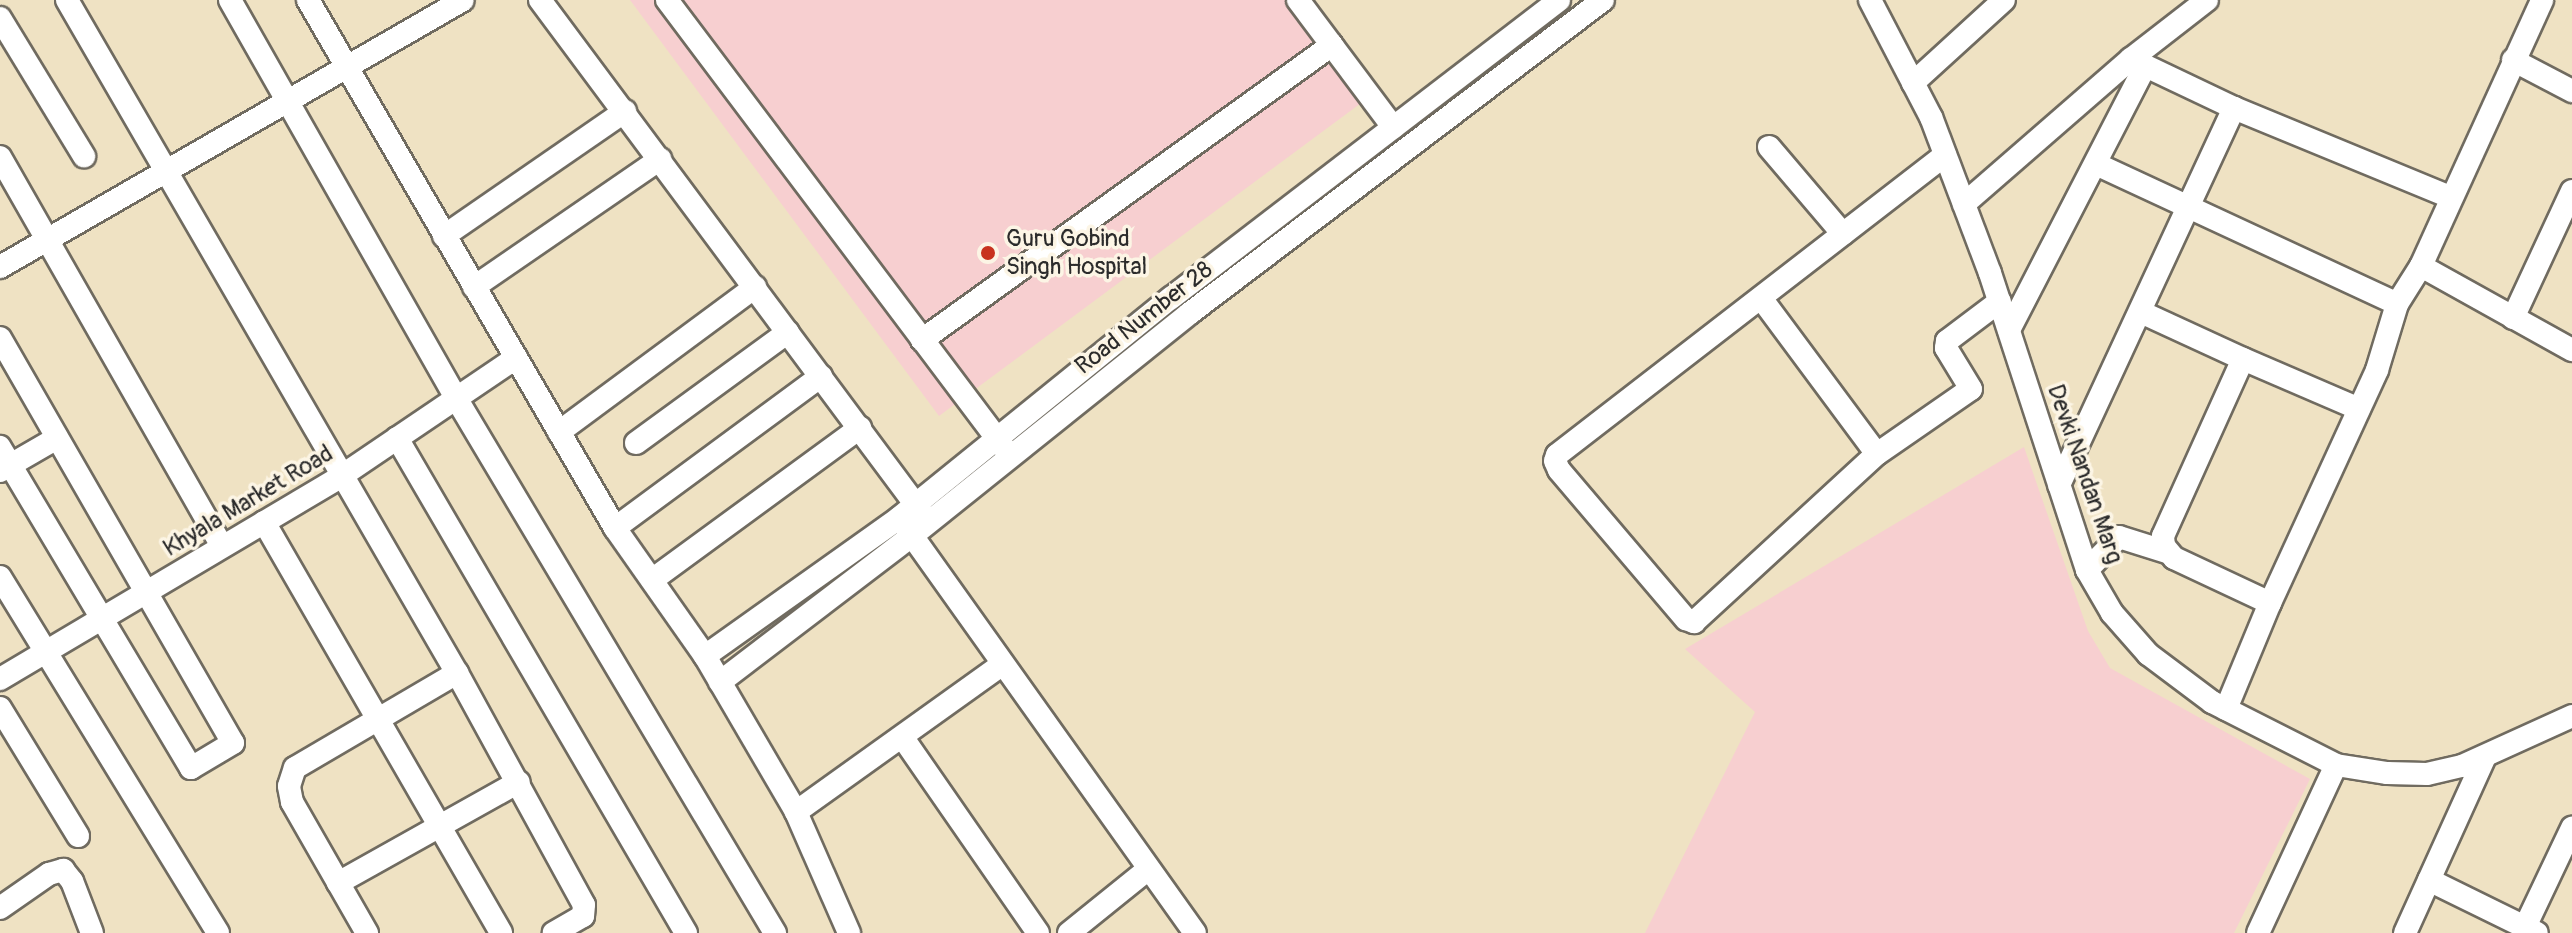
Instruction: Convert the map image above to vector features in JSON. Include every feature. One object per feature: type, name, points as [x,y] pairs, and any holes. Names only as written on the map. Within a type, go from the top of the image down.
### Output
[{"type":"street","points":[[67,0],[519,782],[586,911],[583,916],[553,933]]},
{"type":"street","points":[[230,0],[289,99],[456,398],[775,933]]},
{"type":"street","points":[[308,0],[615,528],[705,656],[796,812],[849,933]]},
{"type":"street","points":[[0,267],[463,0]]},
{"type":"street","points":[[540,0],[860,428],[1003,664],[1147,870],[1195,933]]},
{"type":"street","points":[[667,0],[1004,448]]},
{"type":"street","points":[[1298,0],[1393,127]]},
{"type":"street","name":"Road Number 28","points":[[1004,448],[1171,298],[1559,0]]},
{"type":"street","name":"Road Number 28","points":[[720,682],[1004,448],[1190,313],[1603,0]]},
{"type":"street","name":"Devki Nandan Marg","points":[[1870,0],[1913,83],[1964,204],[2000,301],[2087,570],[2112,613],[2148,654],[2226,709],[2336,765],[2387,773],[2427,774],[2485,757],[2572,716]]},
{"type":"street","points":[[1913,83],[2004,0]]},
{"type":"street","points":[[1964,204],[2138,63],[2206,0]]},
{"type":"street","points":[[2226,709],[2270,603],[2377,370],[2397,304],[2421,266],[2542,0]]},
{"type":"street","points":[[0,18],[84,156]]},
{"type":"street","points":[[922,340],[1332,45]]},
{"type":"street","points":[[2513,60],[2572,91]]},
{"type":"street","points":[[2138,63],[2234,108],[2450,197]]},
{"type":"street","points":[[2009,330],[2096,164],[2138,63]]},
{"type":"street","points":[[2059,485],[2234,108]]},
{"type":"street","points":[[444,236],[625,111]]},
{"type":"street","points":[[1769,147],[1843,234]]},
{"type":"street","points":[[1945,155],[1557,455],[1559,470],[1690,622],[1877,454],[1971,389],[1946,348],[1947,341],[2000,301]]},
{"type":"street","points":[[0,157],[222,546]]},
{"type":"street","points":[[474,287],[660,159]]},
{"type":"street","points":[[2096,164],[2397,304]]},
{"type":"street","points":[[2513,318],[2572,191]]},
{"type":"street","points":[[2421,266],[2572,350]]},
{"type":"street","points":[[559,432],[755,287]]},
{"type":"street","points":[[1761,298],[1877,454]]},
{"type":"street","points":[[2141,312],[2359,409]]},
{"type":"street","points":[[636,443],[788,332]]},
{"type":"street","points":[[0,338],[233,743],[191,768],[102,618],[3,461],[57,438]]},
{"type":"street","name":"Khyala Market Road","points":[[0,679],[343,475],[516,358]]},
{"type":"street","points":[[2167,552],[2163,536],[2243,359]]},
{"type":"street","points":[[615,528],[821,376]]},
{"type":"street","points":[[652,580],[860,428]]},
{"type":"street","points":[[397,438],[686,933]]},
{"type":"street","name":"Road Number 28","points":[[705,656],[914,520]]},
{"type":"street","points":[[264,522],[501,933]]},
{"type":"street","points":[[2087,570],[2119,537],[2167,552],[2270,603]]},
{"type":"street","points":[[0,577],[43,653],[218,933]]},
{"type":"street","points":[[796,812],[1003,664]]},
{"type":"street","points":[[367,933],[292,802],[289,786],[295,768],[457,673]]},
{"type":"street","points":[[0,708],[78,836]]},
{"type":"street","points":[[903,738],[1038,933]]},
{"type":"street","points":[[2405,933],[2485,757]]},
{"type":"street","points":[[2258,933],[2336,765]]},
{"type":"street","points":[[338,883],[519,782]]},
{"type":"street","points":[[2429,880],[2531,930],[2572,828]]},
{"type":"street","points":[[0,908],[37,881],[63,870],[72,881],[92,933]]},
{"type":"street","points":[[1069,933],[1147,870]]},
{"type":"shaded area","name":"Guru Gobind Singh Hospital","points":[[630,0],[1313,0],[1380,89],[939,416]]},
{"type":"shaded area","points":[[2024,447],[2088,631],[2110,668],[2310,779],[2234,933],[1645,933],[1755,712],[1685,649]]},
{"type":"place","name":"Guru Gobind Singh Hospital","points":[[988,253]]}]
